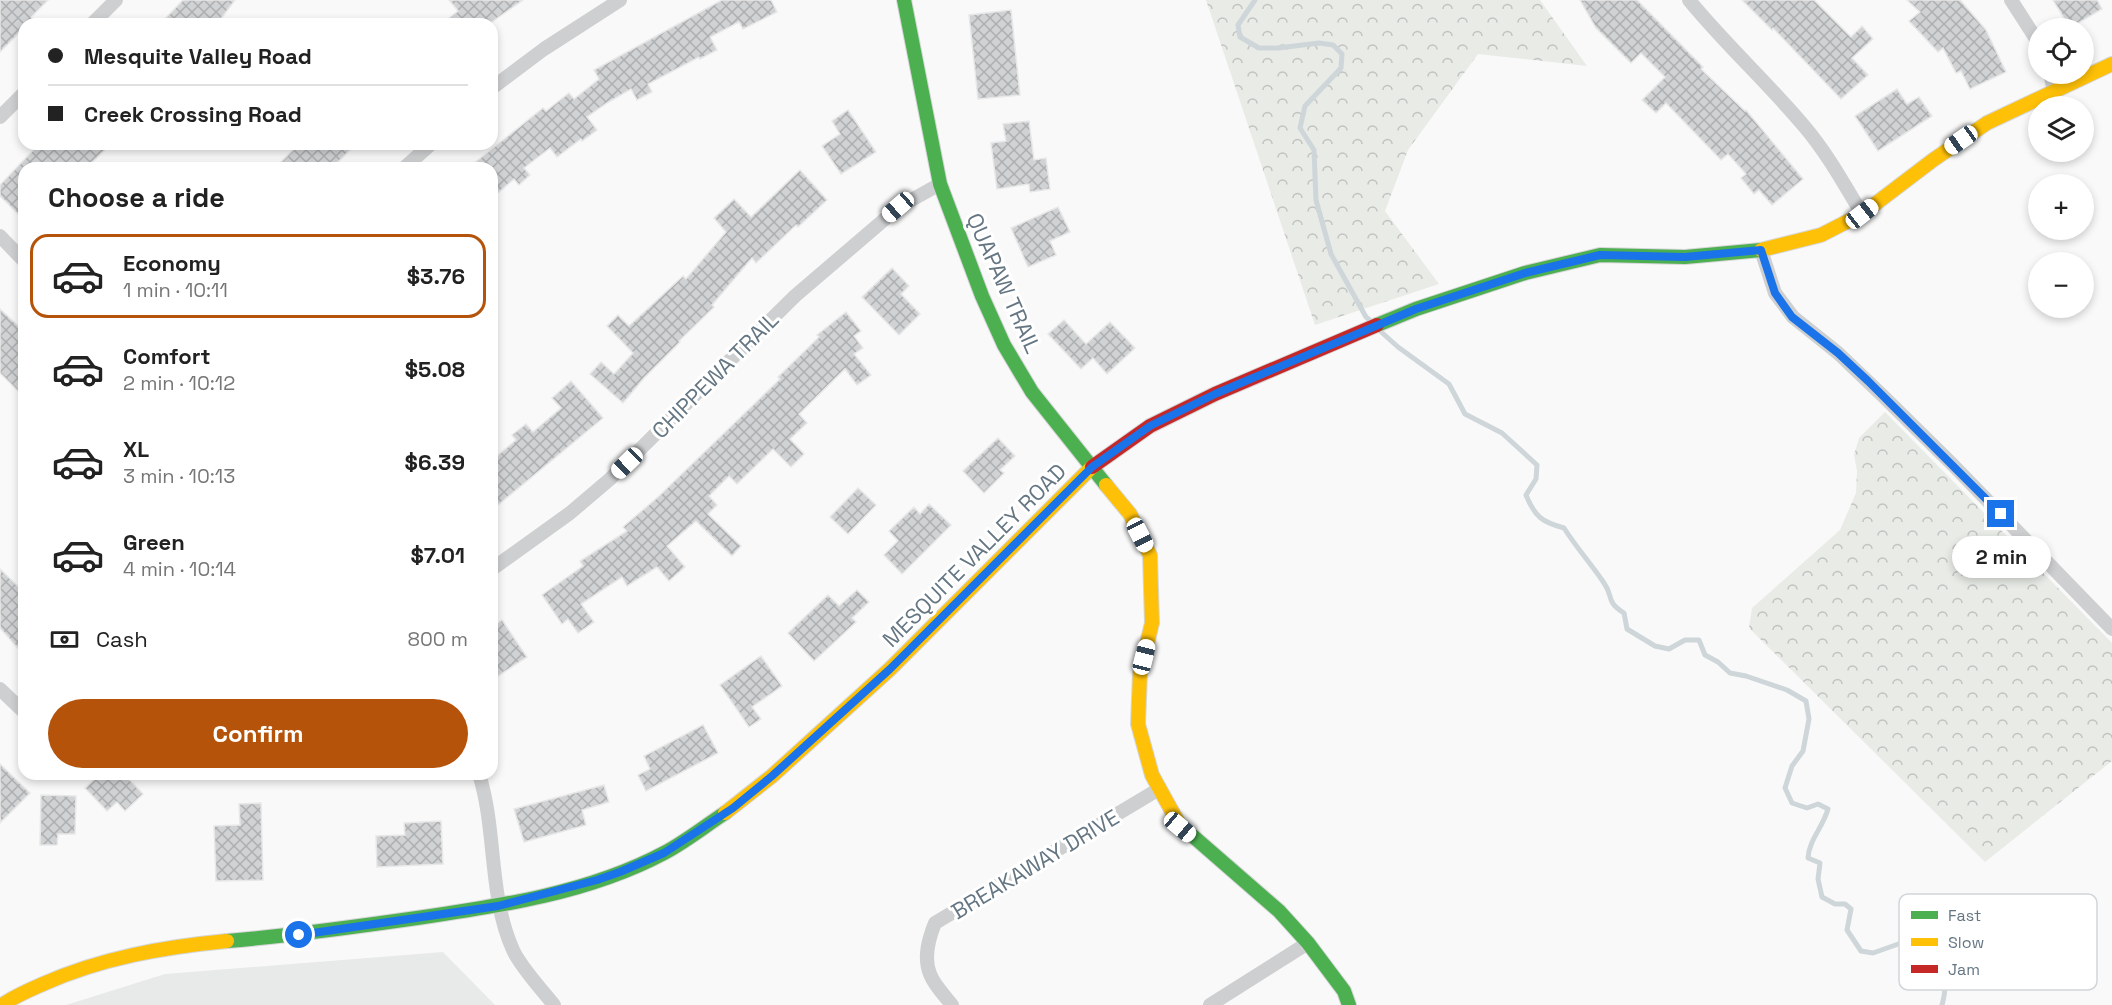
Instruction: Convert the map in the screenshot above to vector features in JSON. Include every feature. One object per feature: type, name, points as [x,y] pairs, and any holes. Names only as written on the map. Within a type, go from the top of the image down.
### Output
[{"type":"street","points":[[98,18],[116,0]]},
{"type":"street","points":[[498,84],[544,49],[620,0]]},
{"type":"street","name":"QUAPAW TRAIL","points":[[904,0],[940,184],[979,287],[1004,345],[1032,392],[1130,514],[1150,555],[1152,623],[1140,673],[1138,724],[1152,775],[1180,827],[1279,911],[1308,943],[1344,991],[1349,1005]]},
{"type":"street","points":[[1689,0],[1804,126],[1832,163],[1862,214]]},
{"type":"street","points":[[2011,0],[2028,26]]},
{"type":"street","name":"MESQUITE VALLEY ROAD","points":[[2,1005],[13,997],[67,973],[135,953],[218,942],[299,935],[498,906],[575,887],[620,872],[664,853],[733,808],[772,776],[890,669],[1092,467],[1150,426],[1215,394],[1416,309],[1525,273],[1600,255],[1685,257],[1761,250],[1821,235],[1862,214],[1933,160],[1987,123],[2112,64]]},
{"type":"street","points":[[2052,84],[2054,90]]},
{"type":"street","points":[[0,117],[18,99]]},
{"type":"street","points":[[411,162],[424,150]]},
{"type":"street","name":"CHIPPEWA TRAIL","points":[[498,565],[570,513],[610,479],[795,296],[898,207],[940,184]]},
{"type":"street","points":[[0,236],[18,255]]},
{"type":"street","points":[[1761,250],[1775,293],[1792,317],[1838,353],[1883,396],[2112,630]]},
{"type":"street","points":[[0,689],[18,706]]},
{"type":"street","points":[[479,780],[490,823],[498,906],[513,951],[554,1005]]},
{"type":"street","name":"BREAKAWAY DRIVE","points":[[952,1005],[930,974],[927,952],[935,923],[1160,789]]},
{"type":"street","points":[[1210,1005],[1308,943]]},
{"type":"shaded area","points":[[443,952],[495,1005],[66,1005],[165,974]]},
{"type":"green space","points":[[1206,0],[1540,0],[1587,66],[1478,54],[1408,150],[1385,211],[1439,284],[1315,325]]},
{"type":"green space","points":[[1885,412],[2112,643],[2112,761],[1985,862],[1749,628],[1752,608],[1840,530],[1856,493],[1857,471],[1854,455],[1859,438]]},
{"type":"building","points":[[0,0],[48,0],[32,18],[18,18],[18,34],[0,52]]},
{"type":"building","points":[[183,0],[235,0],[222,18],[166,18]]},
{"type":"building","points":[[449,0],[523,0],[498,18],[449,18],[458,11]]},
{"type":"building","points":[[722,0],[771,0],[777,12],[743,29],[739,22],[710,37],[717,50],[648,84],[652,92],[637,100],[631,89],[607,103],[587,117],[597,130],[557,157],[550,148],[524,168],[530,175],[519,185],[514,179],[498,193],[498,162],[476,162],[490,150],[498,150],[498,144],[543,108],[546,111],[569,93],[574,99],[599,79],[594,70]]},
{"type":"building","points":[[1580,0],[1637,0],[1703,67],[1701,69],[1746,110],[1803,179],[1772,205],[1759,190],[1754,194],[1741,178],[1746,174],[1728,154],[1721,160],[1666,103],[1656,113],[1642,100],[1665,77],[1641,53],[1631,63],[1596,28]]},
{"type":"building","points":[[1742,0],[1814,0],[1851,37],[1862,26],[1873,39],[1852,58],[1868,75],[1841,99],[1773,28],[1772,30]]},
{"type":"building","points":[[1907,0],[1960,0],[1986,30],[2006,72],[1970,89],[1961,71],[1956,73],[1943,48],[1938,52],[1909,21],[1920,12]]},
{"type":"building","points":[[2053,0],[2097,0],[2102,9],[2087,18],[2064,18]]},
{"type":"building","points":[[1011,10],[1020,95],[978,99],[969,15]]},
{"type":"building","points":[[1897,89],[1907,104],[1919,97],[1932,116],[1878,151],[1855,116]]},
{"type":"building","points":[[848,110],[876,152],[841,174],[822,146],[840,134],[832,121]]},
{"type":"building","points":[[1029,121],[1034,160],[1046,158],[1050,189],[1030,192],[1029,184],[997,189],[991,143],[1006,141],[1003,124]]},
{"type":"building","points":[[33,150],[105,150],[92,162],[22,162]]},
{"type":"building","points":[[293,150],[350,150],[338,162],[281,162]]},
{"type":"building","points":[[18,166],[18,214],[0,196],[0,185]]},
{"type":"building","points":[[800,170],[827,200],[798,227],[796,225],[756,263],[752,258],[712,305],[714,307],[679,341],[623,403],[590,374],[601,362],[614,374],[633,353],[607,326],[618,315],[629,326],[683,276],[686,279],[726,232],[714,218],[734,199],[751,217]]},
{"type":"building","points":[[1058,207],[1070,232],[1050,241],[1056,255],[1028,267],[1011,228]]},
{"type":"building","points":[[892,268],[909,286],[901,294],[920,314],[899,335],[862,297]]},
{"type":"building","points":[[0,309],[18,326],[18,391],[0,373]]},
{"type":"building","points":[[846,312],[861,331],[854,336],[863,348],[854,354],[871,375],[857,385],[845,369],[799,414],[807,423],[790,439],[804,454],[791,467],[773,449],[737,484],[729,476],[709,496],[717,505],[708,514],[741,546],[732,556],[696,521],[667,546],[685,567],[669,581],[657,567],[627,586],[622,577],[581,604],[594,622],[578,633],[568,619],[562,624],[542,595],[583,566],[580,561],[627,531],[623,527],[658,497],[780,379],[778,377],[819,337],[817,335]]},
{"type":"building","points":[[1064,320],[1086,344],[1110,322],[1135,348],[1107,374],[1093,358],[1081,369],[1048,334]]},
{"type":"building","points":[[571,381],[603,418],[498,505],[498,455],[516,440],[512,435],[526,424],[533,432],[561,408],[552,398]]},
{"type":"building","points":[[998,438],[1015,456],[1000,470],[1004,473],[984,493],[963,471]]},
{"type":"building","points":[[858,488],[876,505],[848,534],[830,517]]},
{"type":"building","points":[[929,504],[951,525],[902,574],[884,555],[898,541],[889,531],[914,507],[920,514]]},
{"type":"building","points":[[0,569],[18,586],[18,648],[0,628]]},
{"type":"building","points":[[857,590],[869,602],[852,618],[856,622],[814,661],[788,633],[828,595],[839,606]]},
{"type":"building","points":[[502,620],[527,657],[498,676],[498,623]]},
{"type":"building","points":[[761,656],[782,686],[752,707],[761,719],[749,727],[720,685]]},
{"type":"building","points":[[703,725],[718,753],[646,791],[638,775],[650,769],[644,756]]},
{"type":"building","points":[[0,764],[30,793],[0,823]]},
{"type":"building","points":[[94,780],[130,780],[143,794],[125,811],[117,802],[107,811],[85,788]]},
{"type":"building","points":[[604,785],[609,802],[582,810],[586,825],[524,842],[514,809]]},
{"type":"building","points":[[41,795],[76,796],[75,834],[58,834],[57,845],[40,845]]},
{"type":"building","points":[[261,803],[263,880],[216,881],[214,826],[240,825],[239,804]]},
{"type":"building","points":[[441,821],[443,864],[377,867],[376,836],[405,835],[404,823]]},
{"type":"waterway","points":[[1255,0],[1238,25],[1240,37],[1259,48],[1319,43],[1333,45],[1342,54],[1341,68],[1305,106],[1300,128],[1314,150],[1316,200],[1331,254],[1366,317],[1373,323]]},
{"type":"waterway","points":[[1379,330],[1398,347],[1449,384],[1465,414],[1502,433],[1537,465],[1536,479],[1526,495],[1533,509],[1540,518],[1564,528],[1604,583],[1614,605],[1624,613],[1627,629],[1655,646],[1669,649],[1685,640],[1699,640],[1705,655],[1718,662],[1730,673],[1787,690],[1806,701],[1809,719],[1803,751],[1792,766],[1785,788],[1792,803],[1807,808],[1818,804],[1828,809],[1811,845],[1808,858],[1820,863],[1818,879],[1822,897],[1835,904],[1845,904],[1851,909],[1847,930],[1861,951],[1873,953],[1899,944]]},
{"type":"waterway","points":[[1942,1005],[1945,990]]},
{"type":"traffic: fast","points":[[904,0],[940,184],[982,296],[1004,345],[1032,392],[1106,485]]},
{"type":"traffic: fast","points":[[1377,325],[1416,309],[1525,273],[1600,255],[1685,257],[1761,250]]},
{"type":"traffic: fast","points":[[227,941],[322,931],[512,903],[544,896],[635,867],[664,853],[725,813]]},
{"type":"traffic: fast","points":[[1179,824],[1279,911],[1308,943],[1344,991],[1349,1005]]},
{"type":"traffic: slow","points":[[1761,250],[1821,235],[1862,214],[1933,160],[1987,123],[2112,64]]},
{"type":"traffic: slow","points":[[725,813],[772,776],[890,669],[1092,467]]},
{"type":"traffic: slow","points":[[1106,485],[1130,514],[1150,555],[1152,623],[1140,673],[1138,724],[1152,775],[1179,824]]},
{"type":"traffic: slow","points":[[2,1005],[22,993],[87,967],[156,950],[227,941]]},
{"type":"traffic: jam","points":[[1092,467],[1150,426],[1215,394],[1377,325]]},
{"type":"route","points":[[299,935],[498,906],[597,880],[664,853],[733,808],[772,776],[890,669],[1092,467],[1150,426],[1215,394],[1416,309],[1525,273],[1600,255],[1685,257],[1761,250],[1775,293],[1792,317],[1838,353],[1868,381],[2001,514]]}]
